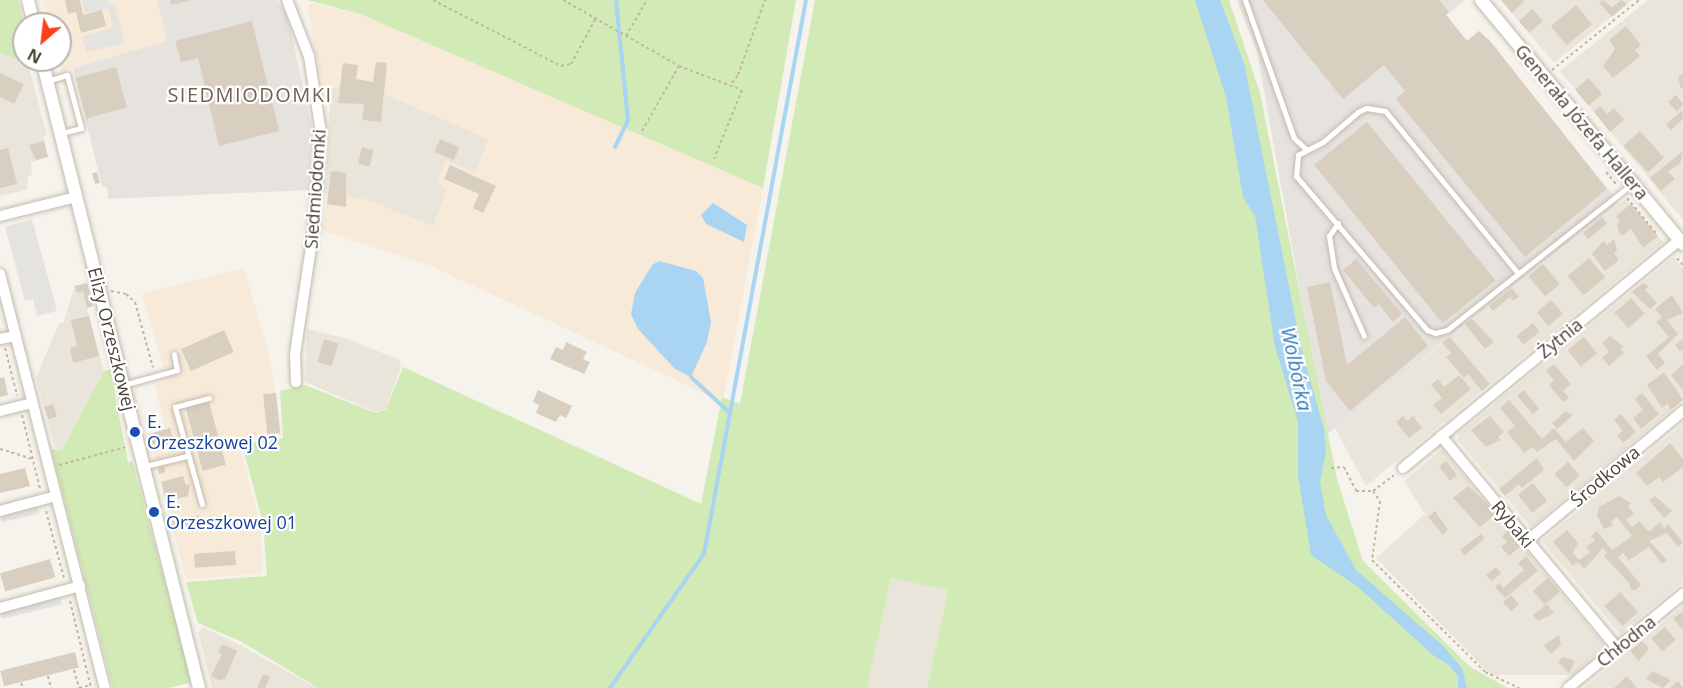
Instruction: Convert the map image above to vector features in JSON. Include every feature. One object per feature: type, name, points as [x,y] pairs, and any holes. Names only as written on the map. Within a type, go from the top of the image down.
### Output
[{"type":"street","name":"Siedmiodomki","points":[[287,0],[309,56],[321,133],[314,227],[295,354],[296,382]]},
{"type":"street","name":"Generała Józefa Hallera","points":[[1481,0],[1681,242]]},
{"type":"street","name":"Elizy Orzeszkowej","points":[[45,72],[200,688]]},
{"type":"street","points":[[0,216],[76,197]]},
{"type":"street","name":"Żytnia","points":[[1441,436],[1681,242]]},
{"type":"street","points":[[0,274],[105,688]]},
{"type":"street","points":[[0,339],[16,336]]},
{"type":"street","points":[[0,411],[32,403]]},
{"type":"street","name":"Środkowa","points":[[1527,540],[1683,411]]},
{"type":"street","points":[[1403,468],[1441,436]]},
{"type":"street","name":"Rybaki","points":[[1441,436],[1617,648]]},
{"type":"street","points":[[0,511],[56,496]]},
{"type":"street","points":[[0,608],[80,586]]},
{"type":"street","name":"Chłodna","points":[[1568,688],[1683,594]]},
{"type":"lane","points":[[1245,0],[1294,138],[1306,149]]},
{"type":"lane","points":[[47,81],[67,75],[81,128],[60,133]]},
{"type":"lane","points":[[1517,272],[1385,111],[1366,108],[1358,112],[1323,142],[1298,155],[1296,176],[1427,330],[1435,333],[1447,330],[1517,272],[1633,183]]},
{"type":"lane","points":[[1338,223],[1329,237],[1334,268],[1364,336]]},
{"type":"lane","points":[[123,385],[177,370],[174,354]]},
{"type":"lane","points":[[202,504],[175,407],[209,398]]},
{"type":"lane","points":[[143,466],[187,456]]},
{"type":"path","points":[[433,0],[561,66],[571,64],[596,18]]},
{"type":"path","points":[[563,0],[679,66],[732,83],[741,90],[714,159]]},
{"type":"path","points":[[626,36],[648,0]]},
{"type":"path","points":[[732,83],[738,75],[765,0]]},
{"type":"path","points":[[1545,77],[1639,0]]},
{"type":"path","points":[[642,131],[679,66]]},
{"type":"path","points":[[100,292],[126,294],[135,302],[154,367],[147,379]]},
{"type":"path","points":[[35,472],[126,447]]},
{"type":"path","points":[[0,449],[33,459]]},
{"type":"path","points":[[1331,468],[1344,467],[1356,491],[1372,491],[1403,468]]},
{"type":"path","points":[[1372,491],[1380,501],[1372,560],[1485,672],[1519,688]]},
{"type":"path","points":[[74,670],[79,688],[90,686]]},
{"type":"path","points":[[48,676],[51,688]]},
{"type":"path","points":[[21,683],[23,688]]},
{"type":"shaded area","points":[[43,0],[157,0],[167,41],[72,68],[72,12],[46,12]]},
{"type":"shaded area","points":[[82,0],[106,0],[115,7],[125,43],[87,52],[82,37],[113,27],[108,9],[85,13]]},
{"type":"shaded area","points":[[157,0],[277,0],[288,18],[313,133],[309,190],[108,199],[107,187],[102,187],[73,68],[167,41]]},
{"type":"shaded area","points":[[1237,0],[1465,0],[1446,15],[1467,41],[1479,31],[1490,41],[1619,203],[1326,435],[1257,52]]},
{"type":"shaded area","points":[[1501,0],[1632,0],[1554,63]]},
{"type":"shaded area","points":[[1648,0],[1683,0],[1683,220],[1560,71]]},
{"type":"shaded area","points":[[309,3],[360,14],[763,188],[723,402],[429,265],[322,231],[328,193],[367,200],[433,226],[447,191],[437,180],[446,160],[475,173],[489,139],[385,94],[323,86],[308,14]]},
{"type":"shaded area","points":[[0,53],[12,58],[12,72],[30,72],[47,135],[43,137],[48,157],[31,162],[32,175],[28,176],[27,190],[0,196]]},
{"type":"shaded area","points":[[331,87],[385,94],[489,139],[475,173],[446,161],[447,191],[433,226],[367,200],[325,193]]},
{"type":"shaded area","points":[[1626,199],[1663,242],[1366,486],[1335,428]]},
{"type":"shaded area","points":[[32,219],[57,311],[37,316],[33,299],[25,301],[5,227]]},
{"type":"shaded area","points":[[1674,257],[1683,268],[1683,400],[1531,527],[1458,440],[1459,433]]},
{"type":"shaded area","points":[[244,268],[269,354],[282,435],[238,441],[260,523],[263,570],[260,574],[186,579],[149,434],[165,429],[155,385],[167,381],[142,294]]},
{"type":"shaded area","points":[[87,283],[93,306],[87,308],[104,371],[62,450],[55,448],[36,378],[59,323],[63,323],[75,286]]},
{"type":"shaded area","points":[[307,329],[345,338],[400,360],[401,366],[386,408],[376,412],[305,382]]},
{"type":"shaded area","points":[[1683,424],[1683,582],[1620,634],[1542,541]]},
{"type":"shaded area","points":[[1442,449],[1605,646],[1573,675],[1491,675],[1376,558],[1425,514],[1404,481]]},
{"type":"shaded area","points":[[37,505],[39,514],[2,522],[0,514]]},
{"type":"shaded area","points":[[891,578],[948,589],[927,686],[933,688],[867,688]]},
{"type":"shaded area","points":[[60,596],[62,605],[2,619],[0,610]]},
{"type":"shaded area","points":[[1683,606],[1683,688],[1584,688]]},
{"type":"shaded area","points":[[203,627],[317,688],[212,688],[198,632]]},
{"type":"green space","points":[[0,0],[18,0],[21,12],[12,12],[12,58],[0,53]]},
{"type":"green space","points":[[307,0],[796,0],[763,188],[360,14]]},
{"type":"green space","points":[[815,0],[1229,0],[1260,93],[1337,479],[1363,561],[1470,667],[1508,688],[927,687],[948,590],[891,578],[867,688],[318,688],[242,642],[198,623],[186,582],[267,576],[263,523],[242,444],[283,438],[280,391],[305,385],[376,413],[386,409],[403,367],[701,504],[722,397],[740,404]]},
{"type":"green space","points":[[110,370],[128,462],[132,461],[192,682],[169,688],[113,688],[51,449],[62,450],[104,371]]},
{"type":"water","name":"Wolbórka","points":[[1195,0],[1220,0],[1244,63],[1302,351],[1324,429],[1326,451],[1320,482],[1326,515],[1356,570],[1442,645],[1462,668],[1467,688],[1458,688],[1458,676],[1449,665],[1434,656],[1358,587],[1311,555],[1298,476],[1298,422],[1275,347],[1255,216],[1243,197],[1226,97]]},
{"type":"water","points":[[713,203],[747,225],[744,242],[706,224],[701,215]]},
{"type":"water","points":[[659,261],[696,271],[703,278],[711,322],[707,342],[691,377],[675,369],[638,329],[631,314],[635,293],[652,265]]},
{"type":"building","points":[[65,0],[80,0],[83,15],[102,10],[106,26],[81,33],[76,12],[68,12]]},
{"type":"building","points":[[170,0],[189,0],[189,1],[171,5]]},
{"type":"building","points":[[1263,0],[1439,0],[1449,12],[1446,15],[1467,41],[1479,31],[1490,41],[1607,189],[1525,257],[1396,99],[1405,91],[1384,65],[1343,99]]},
{"type":"building","points":[[1501,0],[1523,0],[1524,2],[1512,13]]},
{"type":"building","points":[[1603,0],[1612,7],[1621,0],[1627,4],[1612,17],[1599,3]]},
{"type":"building","points":[[1576,5],[1592,24],[1567,45],[1551,26]]},
{"type":"building","points":[[1532,9],[1543,21],[1530,33],[1519,21]]},
{"type":"building","points":[[252,21],[279,131],[219,146],[198,58],[181,62],[175,41]]},
{"type":"building","points":[[1626,26],[1641,45],[1635,50],[1640,56],[1613,78],[1603,66],[1615,49],[1609,40]]},
{"type":"building","points":[[376,62],[387,63],[381,122],[362,120],[364,104],[338,103],[343,63],[358,65],[356,79],[373,82]]},
{"type":"building","points":[[116,67],[127,108],[86,118],[75,78]]},
{"type":"building","points":[[0,73],[24,84],[14,104],[0,97]]},
{"type":"building","points":[[1683,73],[1683,87],[1681,89],[1678,77]]},
{"type":"building","points":[[1589,78],[1602,94],[1588,106],[1575,89]]},
{"type":"building","points":[[1676,95],[1683,104],[1677,112],[1668,102]]},
{"type":"building","points":[[1600,106],[1607,114],[1614,108],[1624,120],[1610,132],[1594,112]]},
{"type":"building","points":[[1682,110],[1683,119],[1671,130],[1666,125]]},
{"type":"building","points":[[1367,122],[1495,281],[1443,323],[1314,165]]},
{"type":"building","points":[[1640,131],[1664,158],[1648,172],[1624,146]]},
{"type":"building","points":[[440,139],[459,147],[454,160],[435,152]]},
{"type":"building","points":[[44,141],[48,157],[36,160],[29,145]]},
{"type":"building","points":[[362,147],[374,150],[370,166],[358,163]]},
{"type":"building","points":[[8,148],[17,184],[0,188],[0,150]]},
{"type":"building","points":[[1683,151],[1680,164],[1668,171],[1675,179],[1661,191],[1650,178]]},
{"type":"building","points":[[450,165],[496,186],[483,213],[473,208],[479,194],[444,179]]},
{"type":"building","points":[[331,171],[346,173],[346,207],[327,204]]},
{"type":"building","points":[[97,172],[100,183],[95,184],[92,173]]},
{"type":"building","points":[[1631,204],[1658,236],[1643,248],[1631,229],[1622,236],[1617,225],[1620,221],[1616,216]]},
{"type":"building","points":[[1602,217],[1607,223],[1588,239],[1583,233]]},
{"type":"building","points":[[1614,239],[1617,250],[1614,253],[1619,260],[1605,271],[1592,254],[1603,241],[1607,245]]},
{"type":"building","points":[[1589,258],[1605,277],[1584,295],[1568,276]]},
{"type":"building","points":[[1356,259],[1402,314],[1393,322],[1379,304],[1374,308],[1343,270]]},
{"type":"building","points":[[1543,264],[1560,284],[1545,296],[1528,276]]},
{"type":"building","points":[[1330,282],[1347,365],[1405,317],[1428,346],[1350,411],[1326,381],[1307,287]]},
{"type":"building","points":[[87,283],[93,306],[87,308],[83,291],[77,293],[75,286]]},
{"type":"building","points":[[1643,283],[1649,286],[1645,290],[1657,303],[1650,309],[1632,292]]},
{"type":"building","points":[[1512,288],[1519,297],[1513,301],[1510,297],[1493,311],[1489,306]]},
{"type":"building","points":[[1672,295],[1683,313],[1667,320],[1678,334],[1658,354],[1665,363],[1657,370],[1646,356],[1669,337],[1656,322],[1662,317],[1655,309]]},
{"type":"building","points":[[1631,298],[1645,314],[1628,328],[1614,312]]},
{"type":"building","points":[[1551,300],[1563,314],[1548,326],[1537,312]]},
{"type":"building","points":[[89,316],[99,356],[73,363],[70,348],[77,346],[71,320]]},
{"type":"building","points":[[1472,319],[1494,342],[1485,349],[1465,324]]},
{"type":"building","points":[[1533,323],[1540,332],[1523,345],[1516,336]]},
{"type":"building","points":[[224,330],[234,352],[191,371],[181,349]]},
{"type":"building","points":[[1610,336],[1623,346],[1620,349],[1624,353],[1609,366],[1602,358],[1609,352],[1602,343]]},
{"type":"building","points":[[1450,337],[1490,384],[1482,391],[1468,374],[1464,378],[1446,357],[1451,353],[1442,343]]},
{"type":"building","points":[[1584,337],[1597,353],[1581,367],[1568,350]]},
{"type":"building","points":[[324,339],[338,343],[332,366],[317,362]]},
{"type":"building","points":[[1683,339],[1683,349],[1680,351],[1675,345]]},
{"type":"building","points":[[566,342],[587,352],[583,359],[590,362],[584,374],[550,359],[556,347],[563,350]]},
{"type":"building","points":[[1554,364],[1571,384],[1563,391],[1569,398],[1563,402],[1549,385],[1554,381],[1546,371]]},
{"type":"building","points":[[1683,364],[1683,390],[1671,375]]},
{"type":"building","points":[[1664,372],[1683,400],[1670,410],[1668,403],[1662,408],[1647,385]]},
{"type":"building","points":[[1459,375],[1471,389],[1441,414],[1433,405],[1442,398],[1431,385],[1438,379],[1444,387]]},
{"type":"building","points":[[4,377],[8,395],[0,397],[0,378]]},
{"type":"building","points":[[538,390],[572,406],[566,418],[560,415],[556,422],[536,413],[539,405],[533,402]]},
{"type":"building","points":[[1524,390],[1539,409],[1533,414],[1517,396]]},
{"type":"building","points":[[276,393],[280,433],[267,434],[263,394]]},
{"type":"building","points":[[1642,393],[1659,414],[1641,429],[1633,418],[1643,410],[1635,399]]},
{"type":"building","points":[[1509,400],[1542,439],[1554,428],[1566,442],[1583,428],[1594,441],[1574,461],[1556,439],[1537,452],[1532,447],[1524,453],[1507,432],[1515,426],[1500,408]]},
{"type":"building","points":[[209,402],[226,465],[203,471],[186,408]]},
{"type":"building","points":[[53,404],[57,416],[48,419],[44,407]]},
{"type":"building","points":[[1566,411],[1573,415],[1557,429],[1552,423]]},
{"type":"building","points":[[1621,414],[1636,432],[1623,443],[1617,435],[1623,431],[1614,420]]},
{"type":"building","points":[[1403,416],[1407,421],[1413,416],[1422,428],[1409,438],[1396,422]]},
{"type":"building","points":[[1490,416],[1504,432],[1498,437],[1501,440],[1486,447],[1471,430]]},
{"type":"building","points":[[170,428],[173,439],[166,440],[167,444],[152,444],[149,434]]},
{"type":"building","points":[[1670,443],[1683,459],[1683,467],[1663,482],[1659,477],[1647,486],[1636,473]]},
{"type":"building","points":[[1537,458],[1544,470],[1522,488],[1519,484],[1505,496],[1499,489]]},
{"type":"building","points":[[1446,461],[1457,475],[1450,481],[1439,467]]},
{"type":"building","points":[[1568,462],[1580,476],[1566,487],[1554,474]]},
{"type":"building","points":[[164,466],[165,472],[159,474],[158,468]]},
{"type":"building","points":[[25,468],[30,486],[0,493],[0,474]]},
{"type":"building","points":[[183,476],[186,485],[190,484],[188,496],[166,502],[161,482]]},
{"type":"building","points":[[1533,483],[1547,501],[1532,513],[1518,495]]},
{"type":"building","points":[[1468,486],[1497,513],[1480,527],[1453,498]]},
{"type":"building","points":[[1619,496],[1631,503],[1628,506],[1634,514],[1626,520],[1632,527],[1639,521],[1649,532],[1660,522],[1664,528],[1668,524],[1683,542],[1678,547],[1667,533],[1649,541],[1667,560],[1662,564],[1649,547],[1629,560],[1623,553],[1618,557],[1641,585],[1635,590],[1631,590],[1629,583],[1604,556],[1607,553],[1603,548],[1584,569],[1578,562],[1573,566],[1553,542],[1567,530],[1578,543],[1573,553],[1579,560],[1590,552],[1586,547],[1595,540],[1591,536],[1597,531],[1612,550],[1627,540],[1632,536],[1617,517],[1611,522],[1614,525],[1604,529],[1597,516],[1599,507]]},
{"type":"building","points":[[1655,496],[1672,511],[1664,518],[1649,500]]},
{"type":"building","points":[[1435,511],[1448,530],[1443,535],[1428,517]]},
{"type":"building","points":[[199,515],[201,524],[174,530],[172,521]]},
{"type":"building","points":[[1509,530],[1522,545],[1509,556],[1501,547],[1507,542],[1502,536]]},
{"type":"building","points":[[1481,534],[1485,538],[1464,556],[1460,550]]},
{"type":"building","points":[[235,551],[236,565],[195,568],[194,554]]},
{"type":"building","points":[[1526,556],[1538,571],[1505,598],[1495,587],[1499,583],[1503,588],[1524,570],[1518,563]]},
{"type":"building","points":[[50,559],[55,577],[5,592],[0,573]]},
{"type":"building","points":[[1496,567],[1501,573],[1491,581],[1486,575]]},
{"type":"building","points":[[1548,578],[1560,592],[1545,605],[1533,591]]},
{"type":"building","points":[[1620,592],[1638,612],[1622,626],[1604,606]]},
{"type":"building","points":[[1511,595],[1519,604],[1511,611],[1503,602]]},
{"type":"building","points":[[1547,604],[1554,613],[1538,621],[1533,615]]},
{"type":"building","points":[[1683,613],[1683,630],[1673,618]]},
{"type":"building","points":[[1665,627],[1676,640],[1662,652],[1651,639]]},
{"type":"building","points":[[1559,635],[1561,645],[1551,654],[1544,645]]},
{"type":"building","points":[[1642,641],[1649,648],[1639,661],[1630,651]]},
{"type":"building","points":[[222,644],[237,651],[225,679],[219,680],[211,676],[222,654],[218,652]]},
{"type":"building","points":[[75,652],[79,668],[4,686],[0,671]]},
{"type":"building","points":[[1563,657],[1575,661],[1569,673],[1558,662]]},
{"type":"building","points":[[1652,671],[1671,680],[1663,688],[1646,679]]},
{"type":"building","points":[[263,674],[270,677],[265,688],[257,688]]},
{"type":"building","points":[[1627,676],[1637,688],[1614,688]]},
{"type":"building","points":[[1678,681],[1683,688],[1670,688]]},
{"type":"waterway","points":[[615,147],[628,120],[616,0]]},
{"type":"waterway","points":[[610,688],[704,554],[806,0]]},
{"type":"waterway","points":[[691,377],[730,413]]},
{"type":"place","name":"E. Orzeszkowej 02","points":[[135,432]]},
{"type":"place","name":"E. Orzeszkowej 01","points":[[154,512]]},
{"type":"district","name":"SIEDMIODOMKI","points":[[250,94]]}]
